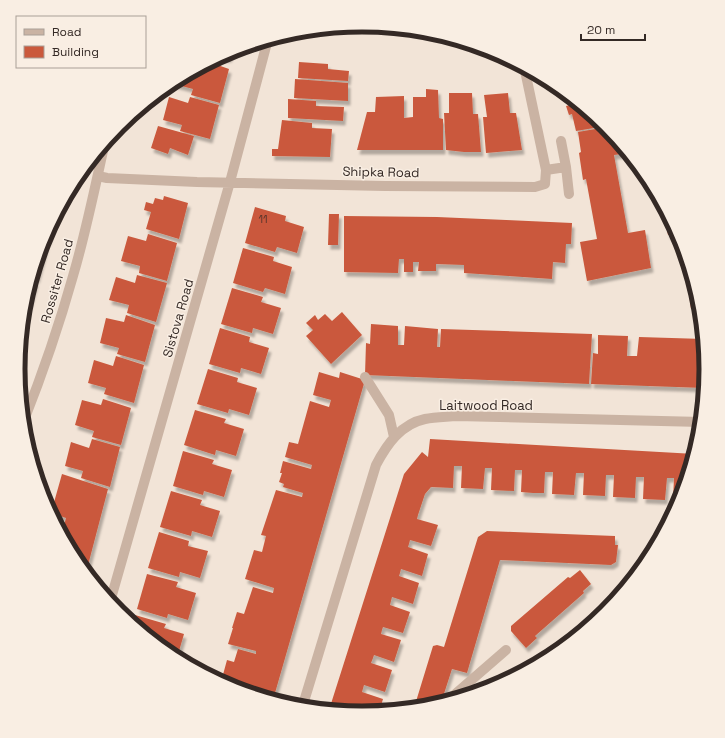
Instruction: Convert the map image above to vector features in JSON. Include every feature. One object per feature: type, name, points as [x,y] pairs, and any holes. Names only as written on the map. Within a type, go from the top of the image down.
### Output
[{"type":"street","name":"Sistova Road","points":[[112,595],[230,182],[266,45]]},
{"type":"street","points":[[526,74],[546,170],[566,167]]},
{"type":"street","points":[[561,141],[569,194]]},
{"type":"street","name":"Rossiter Road","points":[[28,411],[41,378],[74,275],[102,154]]},
{"type":"street","name":"Shipka Road","points":[[98,176],[107,178],[230,182],[535,187],[545,184],[546,170]]},
{"type":"street","points":[[365,377],[389,415],[394,437]]},
{"type":"street","name":"Laitwood Road","points":[[304,701],[376,465],[384,450],[394,437],[407,426],[424,419],[456,416],[696,422]]},
{"type":"street","points":[[456,693],[506,650]]},
{"type":"building","points":[[299,62],[328,64],[328,69],[349,71],[348,81],[298,78]]},
{"type":"building","points":[[216,65],[229,69],[220,103],[191,95],[193,89],[179,85]]},
{"type":"building","points":[[295,79],[348,83],[348,101],[294,98]]},
{"type":"building","points":[[426,89],[438,90],[439,118],[443,119],[443,150],[357,150],[367,112],[375,112],[376,97],[404,96],[404,118],[413,117],[413,97],[426,97]]},
{"type":"building","points":[[449,93],[472,93],[473,114],[478,114],[481,152],[446,150],[444,113],[449,113]]},
{"type":"building","points":[[508,93],[510,113],[516,113],[522,150],[486,153],[483,117],[487,117],[484,95]]},
{"type":"building","points":[[169,97],[188,103],[190,97],[219,105],[210,139],[180,131],[182,125],[163,120]]},
{"type":"building","points":[[288,99],[316,101],[316,106],[344,107],[343,121],[288,118]]},
{"type":"building","points":[[569,102],[598,127],[576,131],[572,114],[569,115],[566,106],[570,105]]},
{"type":"building","points":[[282,120],[312,123],[312,128],[332,129],[330,157],[272,156],[272,149],[278,149]]},
{"type":"building","points":[[158,126],[194,136],[188,155],[170,148],[168,154],[151,148]]},
{"type":"building","points":[[599,128],[622,154],[614,155],[628,233],[645,230],[651,268],[587,281],[580,242],[597,239],[586,179],[583,180],[578,132]]},
{"type":"building","points":[[164,196],[188,203],[179,239],[146,229],[151,212],[144,210],[146,202],[153,204],[155,198],[163,200]]},
{"type":"building","points":[[255,207],[286,216],[285,221],[304,227],[297,253],[277,247],[275,252],[245,243]]},
{"type":"building","points":[[329,214],[339,214],[338,245],[328,245]]},
{"type":"building","points":[[344,216],[437,217],[572,223],[571,244],[566,244],[565,263],[553,262],[552,279],[464,273],[464,265],[436,264],[436,271],[418,271],[419,262],[413,262],[413,272],[404,272],[404,259],[399,259],[398,273],[344,272]]},
{"type":"building","points":[[665,220],[671,234],[668,235]]},
{"type":"building","points":[[148,234],[177,243],[167,281],[139,273],[140,266],[121,261],[128,236],[146,241]]},
{"type":"building","points":[[243,248],[274,257],[273,261],[292,267],[285,294],[265,288],[263,292],[233,283]]},
{"type":"building","points":[[137,275],[167,283],[156,322],[127,313],[129,305],[109,300],[116,277],[135,283]]},
{"type":"building","points":[[232,288],[263,297],[261,302],[281,308],[273,334],[253,328],[252,333],[221,324]]},
{"type":"building","points":[[689,294],[691,294],[695,309],[691,309]]},
{"type":"building","points":[[342,312],[362,335],[331,364],[306,336],[313,330],[306,323],[315,315],[318,320],[325,314],[332,321]]},
{"type":"building","points":[[126,315],[155,325],[145,362],[117,354],[119,348],[100,343],[106,318],[124,322]]},
{"type":"building","points":[[371,324],[398,326],[398,345],[404,345],[405,326],[438,329],[437,347],[440,347],[441,329],[592,334],[589,384],[365,375],[366,343],[370,344]]},
{"type":"building","points":[[220,328],[250,337],[249,342],[269,348],[261,374],[241,368],[240,373],[209,364]]},
{"type":"building","points":[[598,335],[628,336],[627,356],[637,356],[639,337],[698,339],[699,388],[591,384],[593,353],[598,354]]},
{"type":"building","points":[[116,356],[144,365],[134,403],[104,394],[106,388],[88,383],[94,360],[113,366]]},
{"type":"building","points":[[208,369],[238,378],[237,382],[257,388],[249,415],[229,409],[228,413],[197,404]]},
{"type":"building","points":[[319,372],[339,378],[340,372],[365,380],[274,695],[254,689],[223,676],[227,660],[234,662],[238,649],[256,654],[256,651],[228,644],[237,612],[244,614],[253,587],[273,593],[274,588],[245,579],[254,550],[262,552],[266,536],[261,535],[276,490],[302,497],[303,493],[283,487],[284,484],[279,482],[282,473],[280,473],[283,461],[311,469],[312,465],[285,457],[289,442],[298,444],[310,401],[329,407],[331,400],[313,395]]},
{"type":"building","points":[[103,399],[131,408],[121,445],[92,437],[94,431],[75,425],[82,400],[101,405]]},
{"type":"building","points":[[195,410],[226,419],[224,423],[244,429],[236,456],[216,450],[215,455],[184,445]]},
{"type":"building","points":[[92,439],[120,447],[110,487],[81,478],[83,471],[65,466],[71,442],[89,448]]},
{"type":"building","points":[[430,439],[689,454],[673,500],[674,478],[667,478],[665,500],[643,499],[644,477],[636,477],[635,498],[613,497],[614,475],[606,475],[605,496],[583,495],[584,473],[576,473],[574,495],[552,494],[553,472],[545,472],[544,493],[533,493],[521,492],[522,470],[515,470],[514,491],[491,490],[492,468],[485,468],[483,489],[461,488],[462,466],[454,466],[453,488],[431,487],[425,494],[418,515],[417,519],[438,525],[431,546],[410,540],[408,547],[428,554],[422,576],[401,569],[399,576],[419,583],[413,604],[392,597],[390,605],[410,612],[403,633],[383,627],[382,630],[381,634],[401,640],[394,662],[374,655],[371,663],[392,670],[385,692],[364,685],[362,692],[383,699],[381,706],[331,705],[404,474],[422,452],[428,457]]},
{"type":"building","points":[[183,451],[214,460],[212,464],[232,470],[224,497],[204,491],[203,495],[173,486]]},
{"type":"building","points":[[62,474],[108,489],[88,565],[70,538],[64,526],[66,518],[59,516],[54,504]]},
{"type":"building","points":[[171,491],[202,500],[200,505],[220,511],[212,537],[192,531],[191,536],[160,527]]},
{"type":"building","points":[[487,531],[615,536],[615,545],[618,545],[616,562],[611,565],[500,560],[467,673],[452,669],[443,697],[416,702],[433,646],[437,645],[444,647],[478,537]]},
{"type":"building","points":[[159,532],[189,541],[188,546],[208,551],[200,578],[180,572],[179,577],[148,568]]},
{"type":"building","points":[[580,570],[591,584],[583,591],[584,593],[535,636],[537,638],[526,648],[511,631],[511,626],[568,577],[570,578]]},
{"type":"building","points":[[147,574],[178,582],[176,587],[196,593],[188,620],[168,614],[167,618],[137,609]]},
{"type":"building","points":[[135,615],[166,624],[164,628],[184,634],[179,652],[157,637],[134,618]]}]
